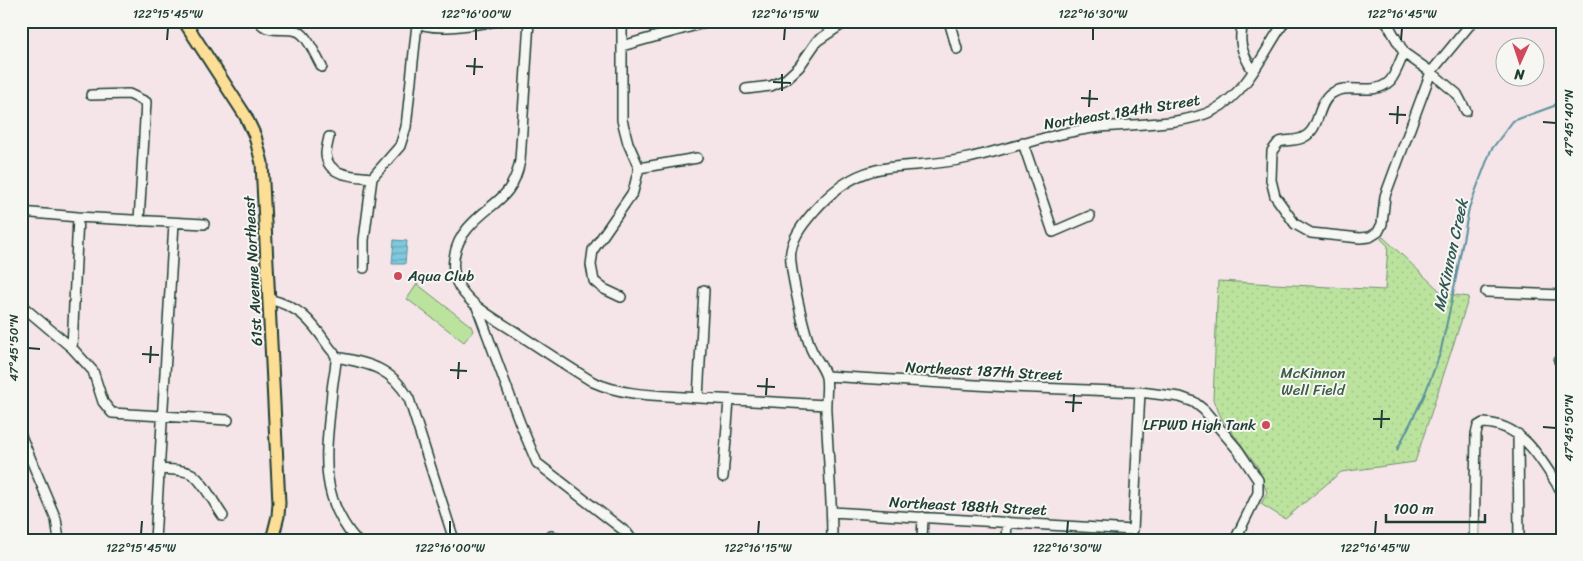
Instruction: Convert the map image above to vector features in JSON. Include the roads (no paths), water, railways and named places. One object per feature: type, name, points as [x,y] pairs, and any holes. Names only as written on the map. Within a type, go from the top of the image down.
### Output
[{"type":"main road","name":"61st Avenue Northeast","points":[[184,21],[245,115],[260,150],[264,179],[279,504],[272,540]]},
{"type":"street","points":[[259,21],[267,29],[296,31],[303,34],[322,67]]},
{"type":"street","points":[[364,268],[364,240],[372,178],[400,146],[406,126],[415,23],[431,26],[449,26],[498,21]]},
{"type":"street","points":[[529,21],[520,161],[517,174],[504,197],[468,228],[456,249],[455,275],[460,288],[477,307],[593,382],[608,389],[623,393],[826,405]]},
{"type":"street","points":[[621,297],[604,289],[594,281],[591,265],[593,250],[633,192],[639,168],[628,143],[622,120],[622,21]]},
{"type":"street","points":[[622,46],[710,21]]},
{"type":"street","points":[[746,89],[772,86],[786,79],[799,67],[816,41],[847,21]]},
{"type":"street","points":[[949,21],[957,48]]},
{"type":"street","points":[[1244,21],[1239,34],[1240,42],[1247,61],[1253,70]]},
{"type":"street","name":"Northeast 184th Street","points":[[826,376],[810,346],[790,262],[793,242],[801,226],[834,190],[852,178],[882,168],[968,158],[1082,130],[1178,120],[1213,111],[1227,102],[1244,84],[1285,21]]},
{"type":"street","points":[[1386,21],[1404,53],[1457,94],[1466,111]]},
{"type":"street","points":[[1404,53],[1390,80],[1370,90],[1340,90],[1331,93],[1324,102],[1313,128],[1308,134],[1300,139],[1279,142],[1272,151],[1271,180],[1275,196],[1295,224],[1302,230],[1310,233],[1360,238],[1370,237],[1378,232],[1382,224],[1385,196],[1431,72],[1473,21]]},
{"type":"street","points":[[91,95],[129,94],[146,102],[139,220]]},
{"type":"street","points":[[329,137],[326,154],[334,169],[341,174],[372,178]]},
{"type":"street","points":[[1023,143],[1053,232],[1090,216]]},
{"type":"street","points":[[639,168],[697,158]]},
{"type":"street","points":[[21,212],[204,224]]},
{"type":"street","points":[[72,348],[78,217]]},
{"type":"street","points":[[155,540],[174,222]]},
{"type":"street","points":[[698,398],[704,290]]},
{"type":"street","points":[[1486,292],[1562,295]]},
{"type":"street","points":[[269,298],[298,310],[309,320],[336,357],[327,446],[326,476],[329,492],[337,513],[356,540]]},
{"type":"street","points":[[21,305],[72,348],[93,371],[103,402],[112,413],[228,420]]},
{"type":"street","points":[[477,307],[537,463],[627,532],[632,540]]},
{"type":"street","points":[[336,357],[367,363],[383,370],[403,388],[412,408],[454,540]]},
{"type":"street","points":[[826,376],[832,540]]},
{"type":"street","name":"Northeast 187th Street","points":[[826,376],[1009,387],[1140,392],[1180,397],[1194,402],[1204,410],[1249,464],[1258,480],[1258,493],[1235,540]]},
{"type":"street","name":"Northeast 188th Street","points":[[832,512],[1133,530],[1140,392]]},
{"type":"street","points":[[723,477],[729,400]]},
{"type":"street","points":[[1474,540],[1476,434],[1478,426],[1483,423],[1491,423],[1518,434],[1529,443],[1562,492]]},
{"type":"street","points":[[1518,434],[1519,540]]},
{"type":"street","points":[[21,436],[56,518],[59,540]]},
{"type":"street","points":[[160,469],[183,471],[192,474],[223,516]]},
{"type":"street","points":[[922,540],[923,518]]},
{"type":"street","points":[[1006,540],[1007,522]]},
{"type":"street","points":[[551,536],[563,540]]},
{"type":"water","points":[[394,240],[407,241],[405,264],[392,264]]},
{"type":"waterway","name":"McKinnon Creek","points":[[1397,450],[1424,396],[1440,354],[1469,208],[1491,150],[1513,121],[1554,106],[1562,97]]},
{"type":"place","name":"Aqua Club","points":[[398,276]]},
{"type":"place","name":"LFPWD High Tank","points":[[1266,425]]},
{"type":"park label","name":"McKinnon Well Field","points":[[1313,382]]}]
